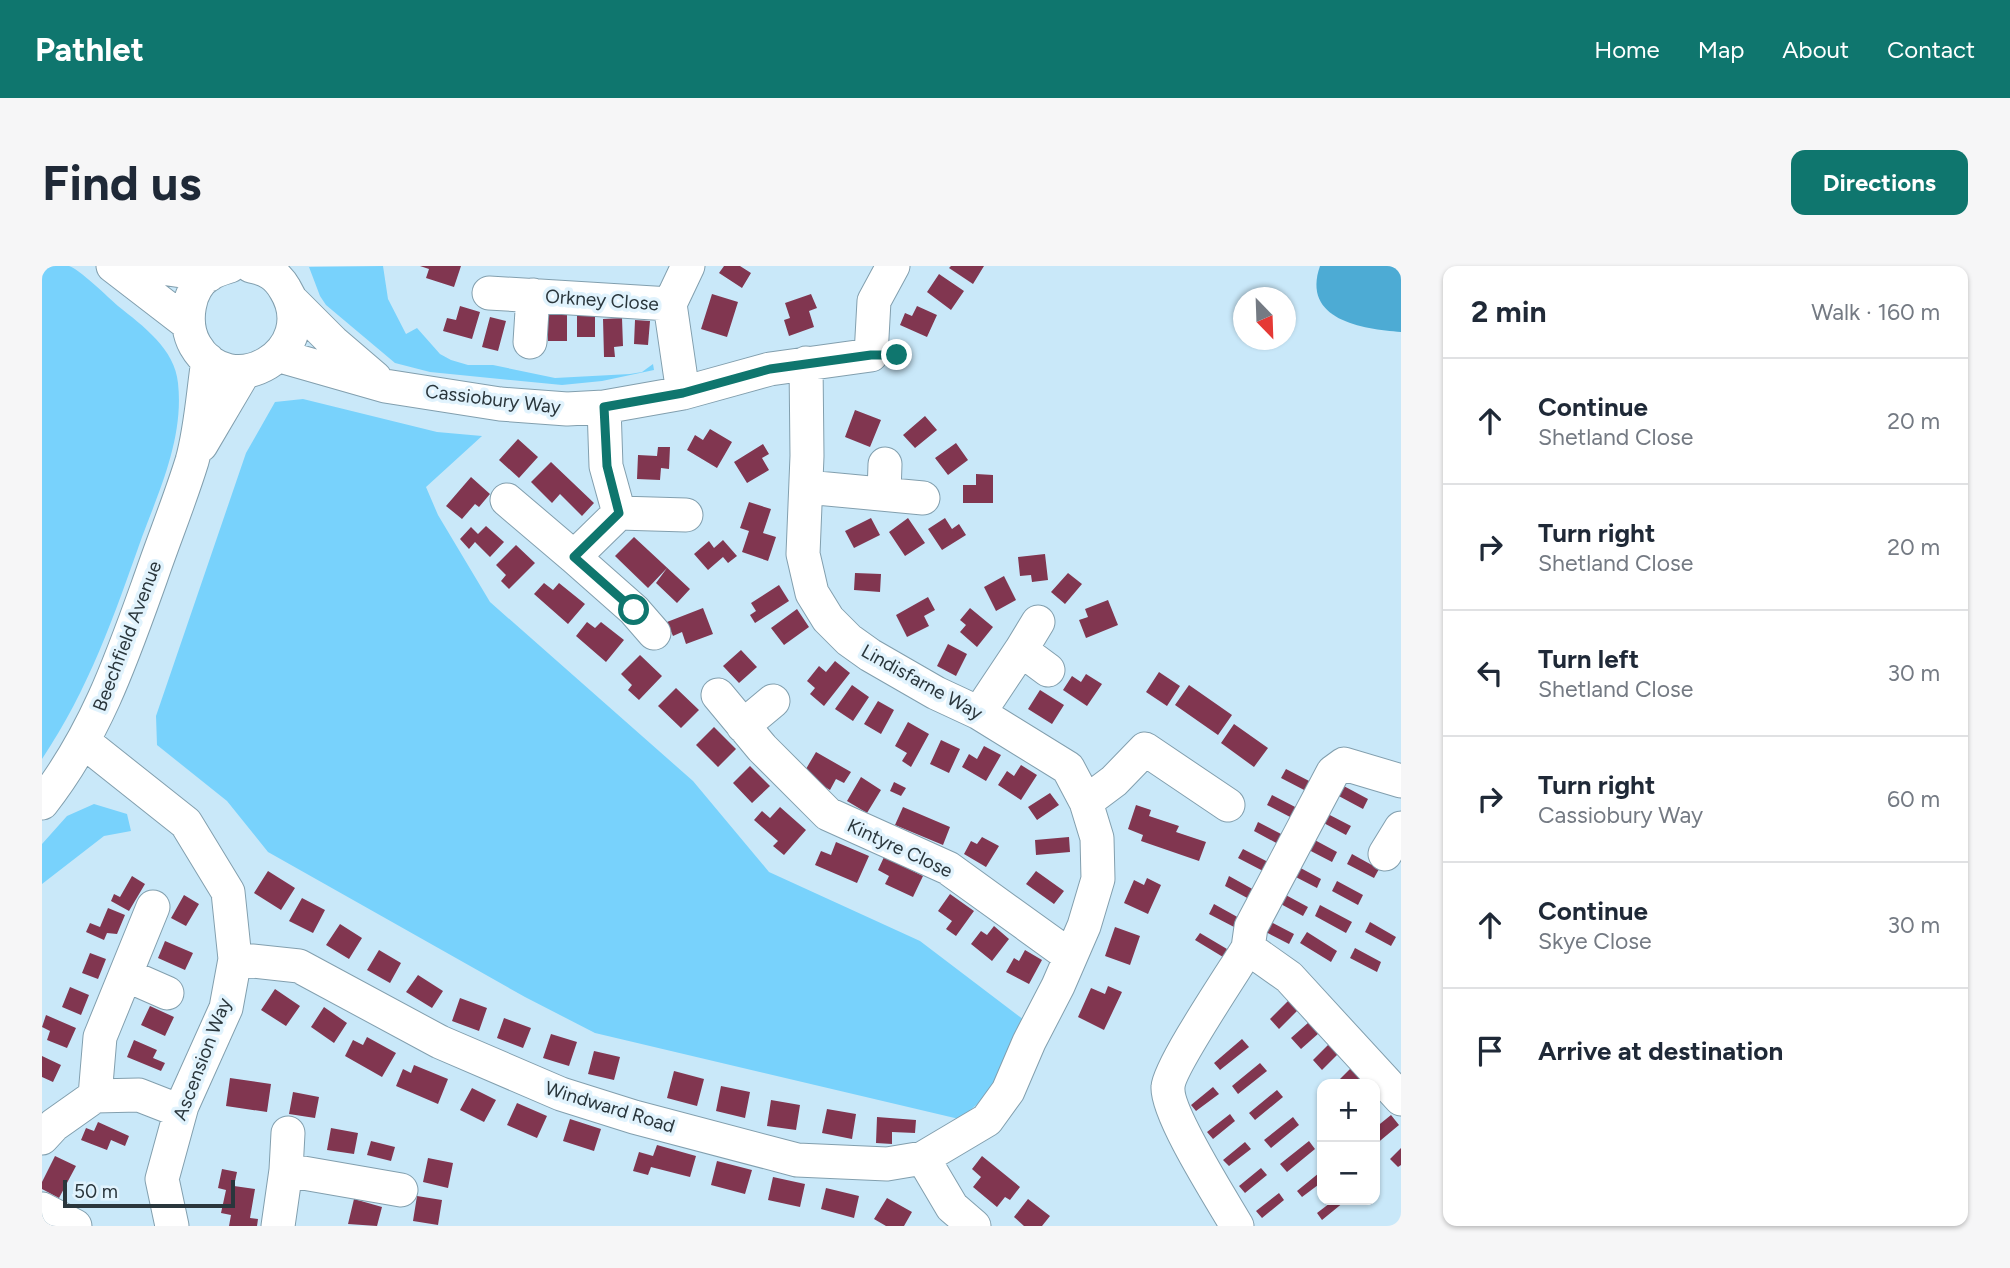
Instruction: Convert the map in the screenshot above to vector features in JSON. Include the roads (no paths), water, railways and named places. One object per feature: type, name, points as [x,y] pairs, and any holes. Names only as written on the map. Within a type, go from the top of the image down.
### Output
[{"type":"street","points":[[113,266],[187,323]]},
{"type":"street","points":[[148,266],[219,270]]},
{"type":"street","name":"Orkney Close","points":[[683,393],[670,304],[688,266]]},
{"type":"street","name":"Cassiobury Way","points":[[280,356],[385,386],[500,404],[567,409],[604,407],[683,393],[770,369],[884,355],[874,301],[893,266]]},
{"type":"street","points":[[219,270],[193,293],[187,323],[197,349],[208,360],[226,370],[244,372],[264,366],[280,356],[294,330],[276,278]]},
{"type":"street","points":[[276,278],[333,342],[385,386]]},
{"type":"street","name":"Orkney Close","points":[[489,293],[670,304]]},
{"type":"street","name":"Orkney Close","points":[[530,342],[533,295]]},
{"type":"street","name":"Beechfield Avenue","points":[[42,803],[83,742],[113,680],[192,459],[208,360]]},
{"type":"street","name":"Lindisfarne Way","points":[[806,363],[803,554],[812,593],[828,619],[849,640],[870,655],[936,693],[979,713],[1068,768],[1086,802],[1097,838],[1098,879],[1084,926],[1008,1091],[987,1120],[923,1158]]},
{"type":"street","name":"Beechfield Avenue","points":[[192,459],[244,372]]},
{"type":"street","points":[[604,407],[607,466],[619,513]]},
{"type":"street","points":[[806,488],[884,479],[923,498]]},
{"type":"street","points":[[507,500],[634,610],[654,633]]},
{"type":"street","points":[[574,557],[619,513],[686,515]]},
{"type":"street","points":[[979,713],[1038,622]]},
{"type":"street","points":[[1021,650],[1048,670]]},
{"type":"street","name":"Kintyre Close","points":[[718,695],[762,748],[828,814],[948,868],[1070,956]]},
{"type":"street","points":[[743,726],[773,701]]},
{"type":"street","name":"Ascension Way","points":[[83,742],[186,823],[228,892],[235,959],[226,1008],[180,1111],[162,1179],[172,1226]]},
{"type":"street","points":[[1086,802],[1114,781],[1145,749],[1228,805]]},
{"type":"street","points":[[1237,1226],[1175,1116],[1168,1087],[1177,1065],[1248,948],[1251,927],[1333,772],[1344,764],[1401,781]]},
{"type":"street","points":[[95,1096],[100,1037],[153,907]]},
{"type":"street","points":[[1248,948],[1289,977],[1401,1099]]},
{"type":"street","name":"Windward Road","points":[[235,959],[299,966],[440,1042],[561,1094],[634,1116],[797,1160],[887,1164],[923,1158]]},
{"type":"street","points":[[126,975],[167,993]]},
{"type":"street","points":[[42,1138],[54,1125],[95,1096],[139,1095],[180,1111]]},
{"type":"street","points":[[278,1226],[288,1133]]},
{"type":"street","points":[[923,1158],[952,1207],[974,1226]]},
{"type":"street","points":[[286,1170],[401,1189]]},
{"type":"street","points":[[42,1209],[75,1226]]}]
